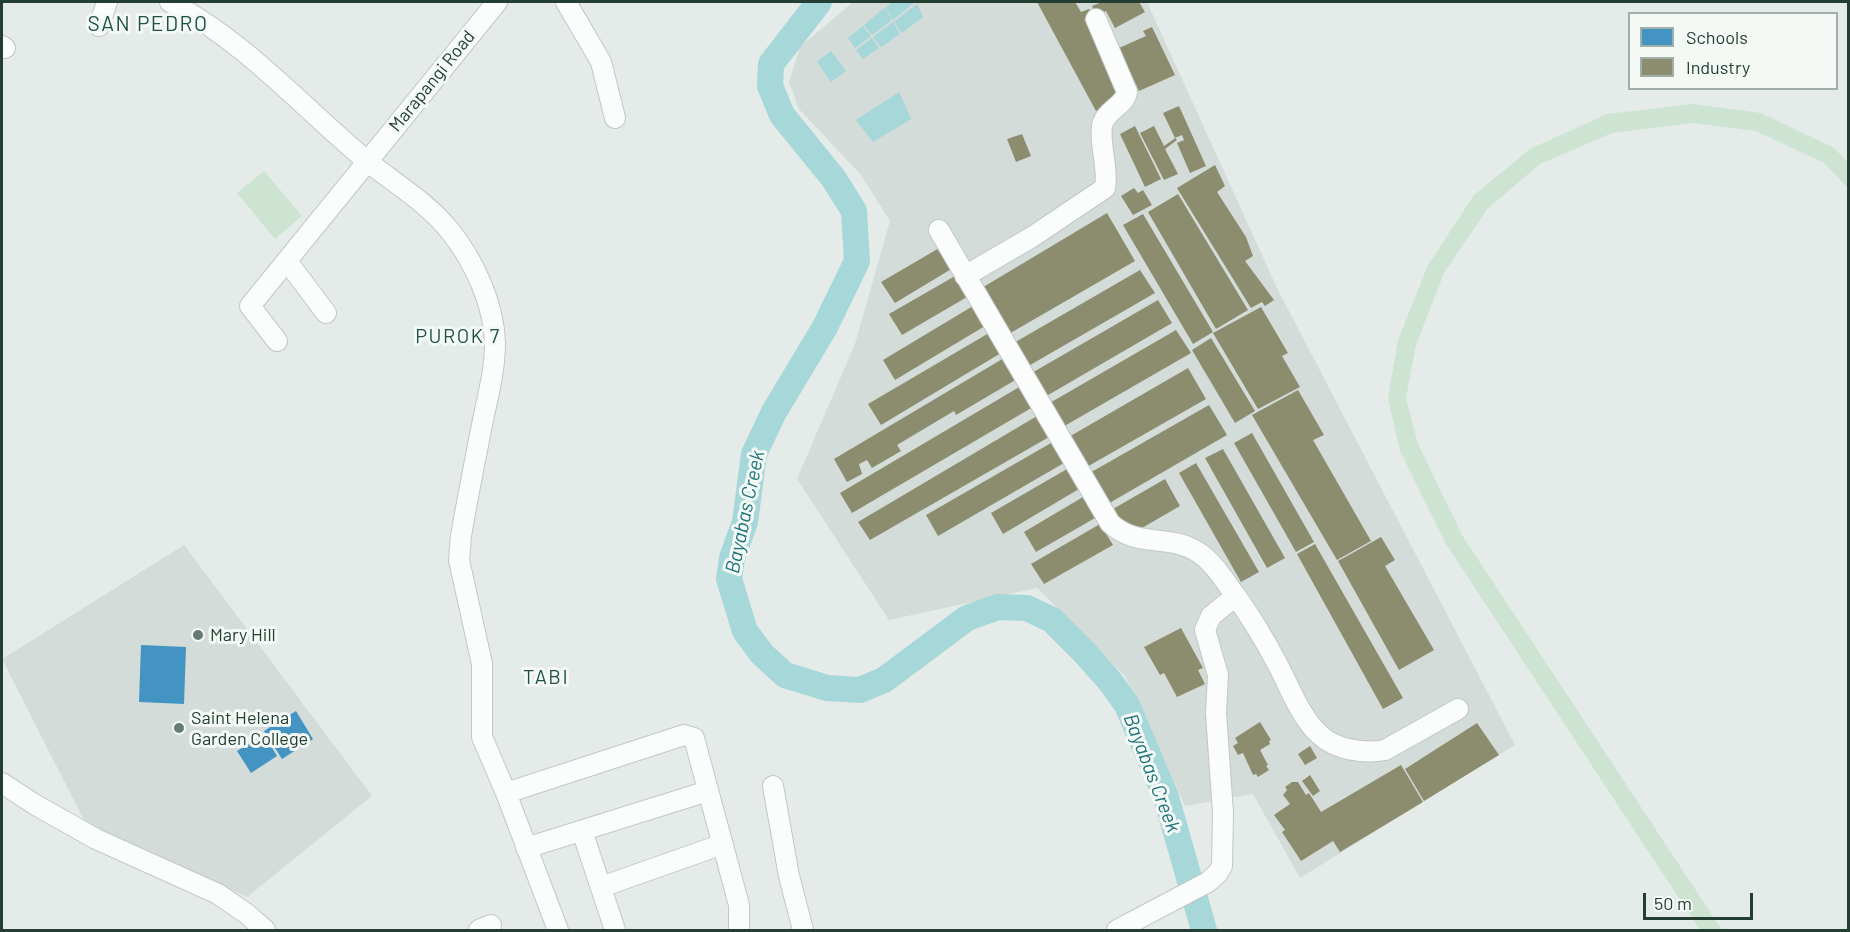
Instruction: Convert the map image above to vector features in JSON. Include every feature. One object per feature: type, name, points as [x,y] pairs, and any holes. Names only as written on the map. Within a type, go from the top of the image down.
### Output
[{"type":"street","points":[[99,26],[107,2]]},
{"type":"street","points":[[170,2],[209,25],[262,66],[367,161],[417,199],[451,232],[476,274],[490,314],[495,343],[492,374],[465,514],[459,560],[482,664],[482,737],[506,793],[558,930]]},
{"type":"street","name":"Marapangi Road","points":[[277,341],[250,306],[497,2]]},
{"type":"street","points":[[566,2],[601,62],[615,118]]},
{"type":"street","points":[[965,276],[1106,188],[1102,127],[1107,115],[1126,98],[1127,92],[1096,19]]},
{"type":"street","points":[[939,230],[1110,523],[1126,536],[1177,544],[1194,550],[1206,558],[1236,596],[1272,652],[1301,710],[1318,734],[1326,740],[1364,752],[1385,750],[1458,710]]},
{"type":"street","points":[[287,261],[326,313]]},
{"type":"street","points":[[1117,930],[1213,879],[1222,866],[1224,849],[1216,713],[1218,675],[1205,630],[1211,616],[1236,596]]},
{"type":"street","points":[[506,793],[684,735],[694,738],[697,742],[739,905],[739,930]]},
{"type":"street","points":[[2,783],[96,839],[218,894],[265,930]]},
{"type":"street","points":[[773,786],[789,876],[803,930]]},
{"type":"street","points":[[526,848],[708,791]]},
{"type":"street","points":[[582,831],[615,930]]},
{"type":"street","points":[[601,887],[723,844]]},
{"type":"shaded area","points":[[853,2],[1147,2],[1277,288],[1515,745],[1300,878],[1253,794],[1185,806],[1125,676],[1037,588],[889,620],[797,479],[855,344],[890,221],[861,175],[799,109],[789,82],[800,47]]},
{"type":"shaded area","name":"Saint Helena Garden College","points":[[184,545],[372,796],[247,897],[86,824],[2,659]]},
{"type":"green space","points":[[1693,104],[1761,113],[1834,148],[1848,162],[1848,188],[1824,163],[1756,131],[1693,123],[1612,133],[1540,164],[1488,208],[1444,273],[1416,345],[1406,398],[1418,444],[1462,535],[1722,930],[1700,930],[1446,544],[1400,451],[1388,398],[1398,340],[1428,265],[1474,195],[1530,149],[1607,114]]},
{"type":"green space","points":[[264,171],[302,216],[275,239],[237,193]]},
{"type":"water","points":[[892,2],[915,2],[893,20],[885,8]]},
{"type":"water","points":[[917,4],[923,17],[902,33],[894,22]]},
{"type":"water","points":[[884,8],[892,20],[872,35],[864,25]]},
{"type":"water","points":[[893,22],[900,34],[881,47],[873,37]]},
{"type":"water","points":[[863,26],[871,36],[855,48],[848,38]]},
{"type":"water","points":[[872,38],[879,48],[863,59],[856,50]]},
{"type":"water","points":[[831,51],[846,71],[831,82],[817,62]]},
{"type":"water","points":[[899,92],[911,119],[873,142],[856,120]]},
{"type":"building: Schools","points":[[141,645],[186,647],[184,704],[139,702]]},
{"type":"building: Schools","points":[[296,711],[313,739],[282,759],[264,731]]},
{"type":"building: Schools","points":[[264,734],[277,756],[251,773],[237,751]]},
{"type":"building: Industry","points":[[1037,2],[1075,2],[1081,12],[1089,9],[1092,15],[1084,19],[1126,95],[1096,111]]},
{"type":"building: Industry","points":[[1102,2],[1139,2],[1145,12],[1115,28],[1106,11],[1097,16],[1092,6]]},
{"type":"building: Industry","points":[[1152,27],[1175,75],[1139,91],[1119,48],[1146,36],[1143,31]]},
{"type":"building: Industry","points":[[1179,106],[1206,166],[1190,173],[1177,143],[1184,140],[1182,135],[1175,138],[1163,113]]},
{"type":"building: Industry","points":[[1135,126],[1161,179],[1145,187],[1120,134]]},
{"type":"building: Industry","points":[[1154,126],[1164,146],[1175,138],[1177,140],[1165,149],[1178,174],[1164,180],[1140,133]]},
{"type":"building: Industry","points":[[1022,134],[1031,156],[1016,162],[1007,139]]},
{"type":"building: Industry","points":[[1215,165],[1225,186],[1217,192],[1246,237],[1253,256],[1245,261],[1274,300],[1265,306],[1262,302],[1251,308],[1177,188]]},
{"type":"building: Industry","points":[[1134,188],[1138,193],[1143,190],[1152,205],[1133,215],[1121,196]]},
{"type":"building: Industry","points":[[1178,194],[1248,310],[1216,329],[1148,212]]},
{"type":"building: Industry","points":[[1107,213],[1135,261],[1007,335],[980,289]]},
{"type":"building: Industry","points":[[1143,214],[1213,332],[1193,344],[1123,225]]},
{"type":"building: Industry","points":[[941,247],[953,268],[895,303],[881,282]]},
{"type":"building: Industry","points":[[1140,270],[1155,293],[1025,368],[1012,344]]},
{"type":"building: Industry","points":[[955,276],[967,297],[902,335],[889,314]]},
{"type":"building: Industry","points":[[1158,300],[1172,323],[1043,398],[1030,374]]},
{"type":"building: Industry","points":[[973,306],[985,326],[895,380],[883,360]]},
{"type":"building: Industry","points":[[1261,307],[1288,353],[1282,356],[1300,387],[1258,409],[1213,333]]},
{"type":"building: Industry","points":[[1176,330],[1191,353],[1061,428],[1048,404]]},
{"type":"building: Industry","points":[[989,333],[1001,353],[881,425],[868,404]]},
{"type":"building: Industry","points":[[1211,338],[1255,411],[1235,423],[1192,350]]},
{"type":"building: Industry","points":[[1004,358],[1017,379],[956,415],[954,411],[897,445],[901,451],[872,468],[867,460],[859,464],[862,474],[847,482],[834,459]]},
{"type":"building: Industry","points":[[1188,368],[1206,399],[1085,468],[1067,438]]},
{"type":"building: Industry","points":[[1021,386],[1033,407],[852,513],[840,493]]},
{"type":"building: Industry","points":[[1298,390],[1324,435],[1313,440],[1371,541],[1337,560],[1252,415]]},
{"type":"building: Industry","points":[[1209,405],[1227,435],[1106,505],[1088,474]]},
{"type":"building: Industry","points":[[1037,416],[1049,437],[870,540],[858,522]]},
{"type":"building: Industry","points":[[1252,433],[1314,542],[1296,552],[1234,443]]},
{"type":"building: Industry","points":[[1051,443],[1064,463],[938,536],[926,515]]},
{"type":"building: Industry","points":[[1223,449],[1285,558],[1267,568],[1205,458]]},
{"type":"building: Industry","points":[[1196,463],[1259,572],[1241,582],[1179,473]]},
{"type":"building: Industry","points":[[1067,469],[1079,489],[1003,534],[991,513]]},
{"type":"building: Industry","points":[[1165,479],[1180,506],[1128,536],[1113,509]]},
{"type":"building: Industry","points":[[1083,497],[1095,518],[1036,552],[1024,532]]},
{"type":"building: Industry","points":[[1100,524],[1113,545],[1044,584],[1031,564]]},
{"type":"building: Industry","points":[[1381,537],[1395,560],[1385,566],[1434,650],[1399,670],[1338,561]]},
{"type":"building: Industry","points":[[1315,544],[1403,698],[1383,709],[1297,554]]},
{"type":"building: Industry","points":[[1181,628],[1203,668],[1198,670],[1205,684],[1177,697],[1164,673],[1160,675],[1144,647]]},
{"type":"building: Industry","points":[[1260,722],[1271,740],[1270,744],[1260,750],[1269,770],[1258,777],[1256,774],[1253,775],[1243,753],[1238,755],[1233,746],[1238,743],[1235,738]]},
{"type":"building: Industry","points":[[1477,723],[1499,755],[1424,801],[1405,769]]},
{"type":"building: Industry","points":[[1310,746],[1317,758],[1305,765],[1298,754]]},
{"type":"building: Industry","points":[[1401,765],[1423,802],[1340,852],[1333,841],[1301,861],[1282,832],[1285,830],[1274,815],[1290,804],[1283,795],[1287,790],[1285,787],[1292,782],[1298,782],[1306,795],[1309,793],[1321,812]]},
{"type":"building: Industry","points":[[1310,775],[1320,791],[1313,796],[1302,781]]},
{"type":"waterway","name":"Bayabas Creek","points":[[819,2],[771,64],[770,86],[782,115],[834,179],[854,211],[857,261],[825,327],[774,412],[754,454],[745,522],[732,558],[729,579],[745,631],[762,654],[785,675],[827,688],[860,690],[884,680],[967,618],[998,607],[1027,608],[1052,620],[1109,680],[1127,705],[1166,797],[1204,930]]},
{"type":"place","name":"Mary Hill","points":[[198,635]]},
{"type":"place","name":"Saint Helena Garden College","points":[[179,728]]},
{"type":"district","name":"SAN PEDRO","points":[[148,24]]},
{"type":"district","name":"PUROK 7","points":[[458,336]]},
{"type":"district","name":"TABI","points":[[546,677]]}]
